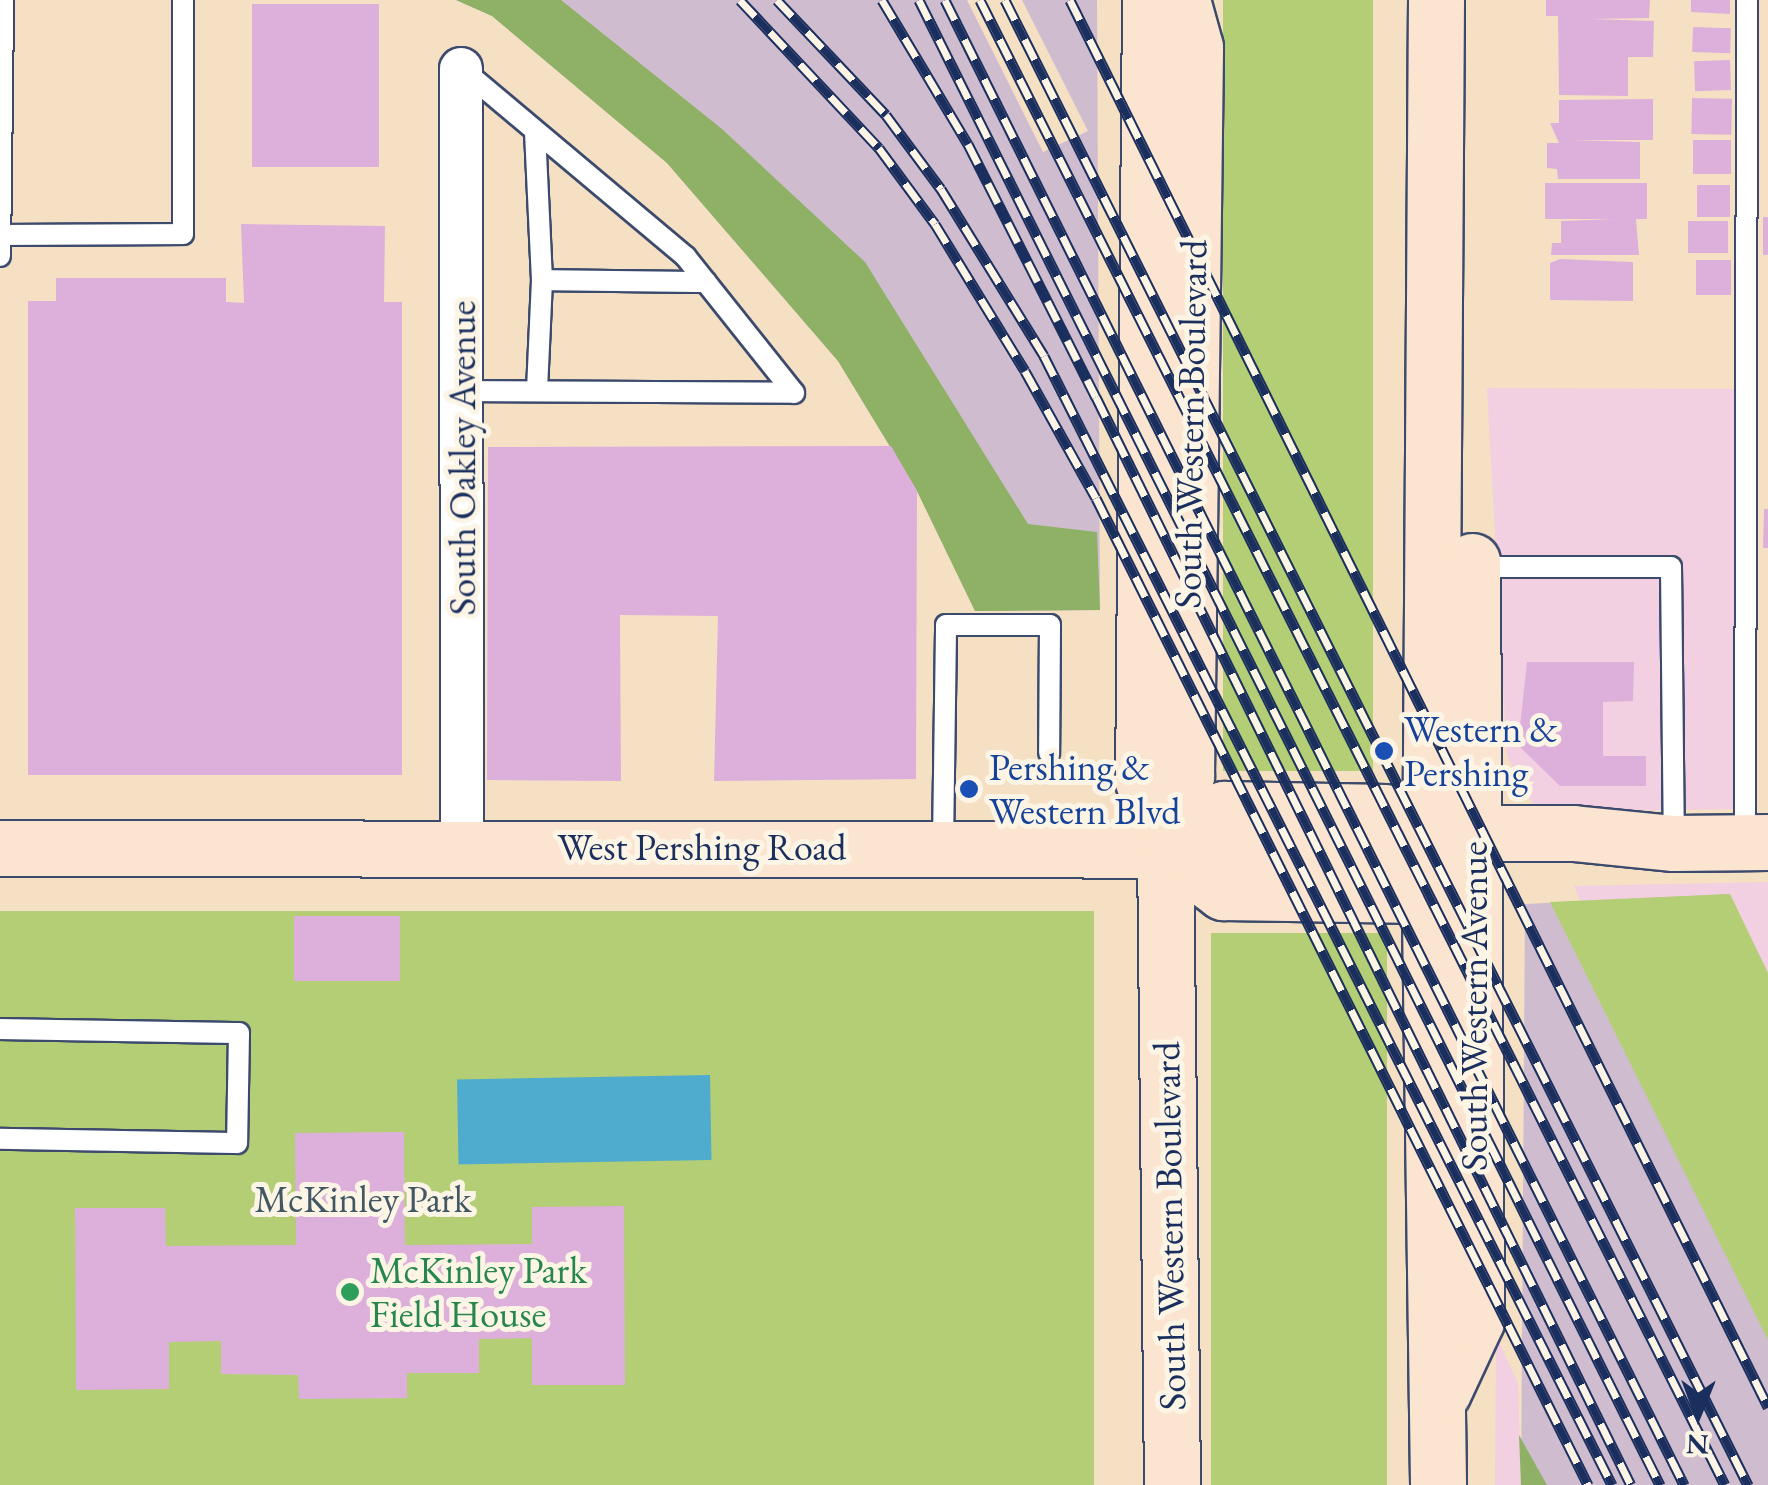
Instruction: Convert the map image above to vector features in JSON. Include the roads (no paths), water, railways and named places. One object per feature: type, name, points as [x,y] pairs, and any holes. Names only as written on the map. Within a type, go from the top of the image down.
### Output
[{"type":"main road","name":"South Western Boulevard","points":[[1150,0],[1143,781],[1165,848]]},
{"type":"main road","name":"South Western Boulevard","points":[[1172,1485],[1165,848],[1186,776],[1195,47],[1182,0]]},
{"type":"main road","name":"South Western Avenue","points":[[1436,0],[1437,426],[1454,567],[1432,851],[1405,1308],[1438,1404],[1438,1485]]},
{"type":"main road","name":"South Western Avenue","points":[[1437,426],[1401,522],[1476,1321],[1438,1404]]},
{"type":"main road","points":[[1432,851],[1224,809],[1165,848],[1223,892],[1432,851],[1573,833],[1674,843],[1757,842]]},
{"type":"main road","name":"West Pershing Road","points":[[0,848],[1165,848]]},
{"type":"street","name":"South Oakley Avenue","points":[[461,69],[462,848]]},
{"type":"lane","points":[[3,0],[1,246],[183,234],[183,0]]},
{"type":"lane","points":[[1747,0],[1757,561],[1757,842]]},
{"type":"lane","points":[[461,69],[686,258],[794,393],[462,391]]},
{"type":"lane","points":[[536,132],[542,280],[537,391]]},
{"type":"lane","points":[[542,280],[706,282]]},
{"type":"lane","points":[[1454,567],[1671,567],[1674,843]]},
{"type":"lane","points":[[942,847],[946,626],[1050,625],[1049,754]]},
{"type":"lane","points":[[0,1029],[239,1033],[237,1143],[0,1140]]},
{"type":"water","points":[[710,1075],[711,1160],[459,1164],[457,1079]]},
{"type":"railway","points":[[740,0],[879,148],[935,224],[1025,371],[1096,498],[1588,1485]]},
{"type":"railway","points":[[777,0],[886,115],[941,189],[1044,356],[1612,1485]]},
{"type":"railway","points":[[882,0],[968,144],[1096,397],[1631,1485]]},
{"type":"railway","points":[[919,0],[1660,1485]]},
{"type":"railway","points":[[945,0],[1684,1485]]},
{"type":"railway","points":[[980,0],[1725,1485]]},
{"type":"railway","points":[[1005,0],[1748,1485]]},
{"type":"railway","points":[[1070,0],[1768,1407]]},
{"type":"place","name":"Western & Pershing","points":[[1384,751]]},
{"type":"place","name":"Pershing & Western Blvd","points":[[969,789]]},
{"type":"place","name":"McKinley Park Field House","points":[[350,1292]]},
{"type":"park label","name":"McKinley Park","points":[[363,1199]]}]
